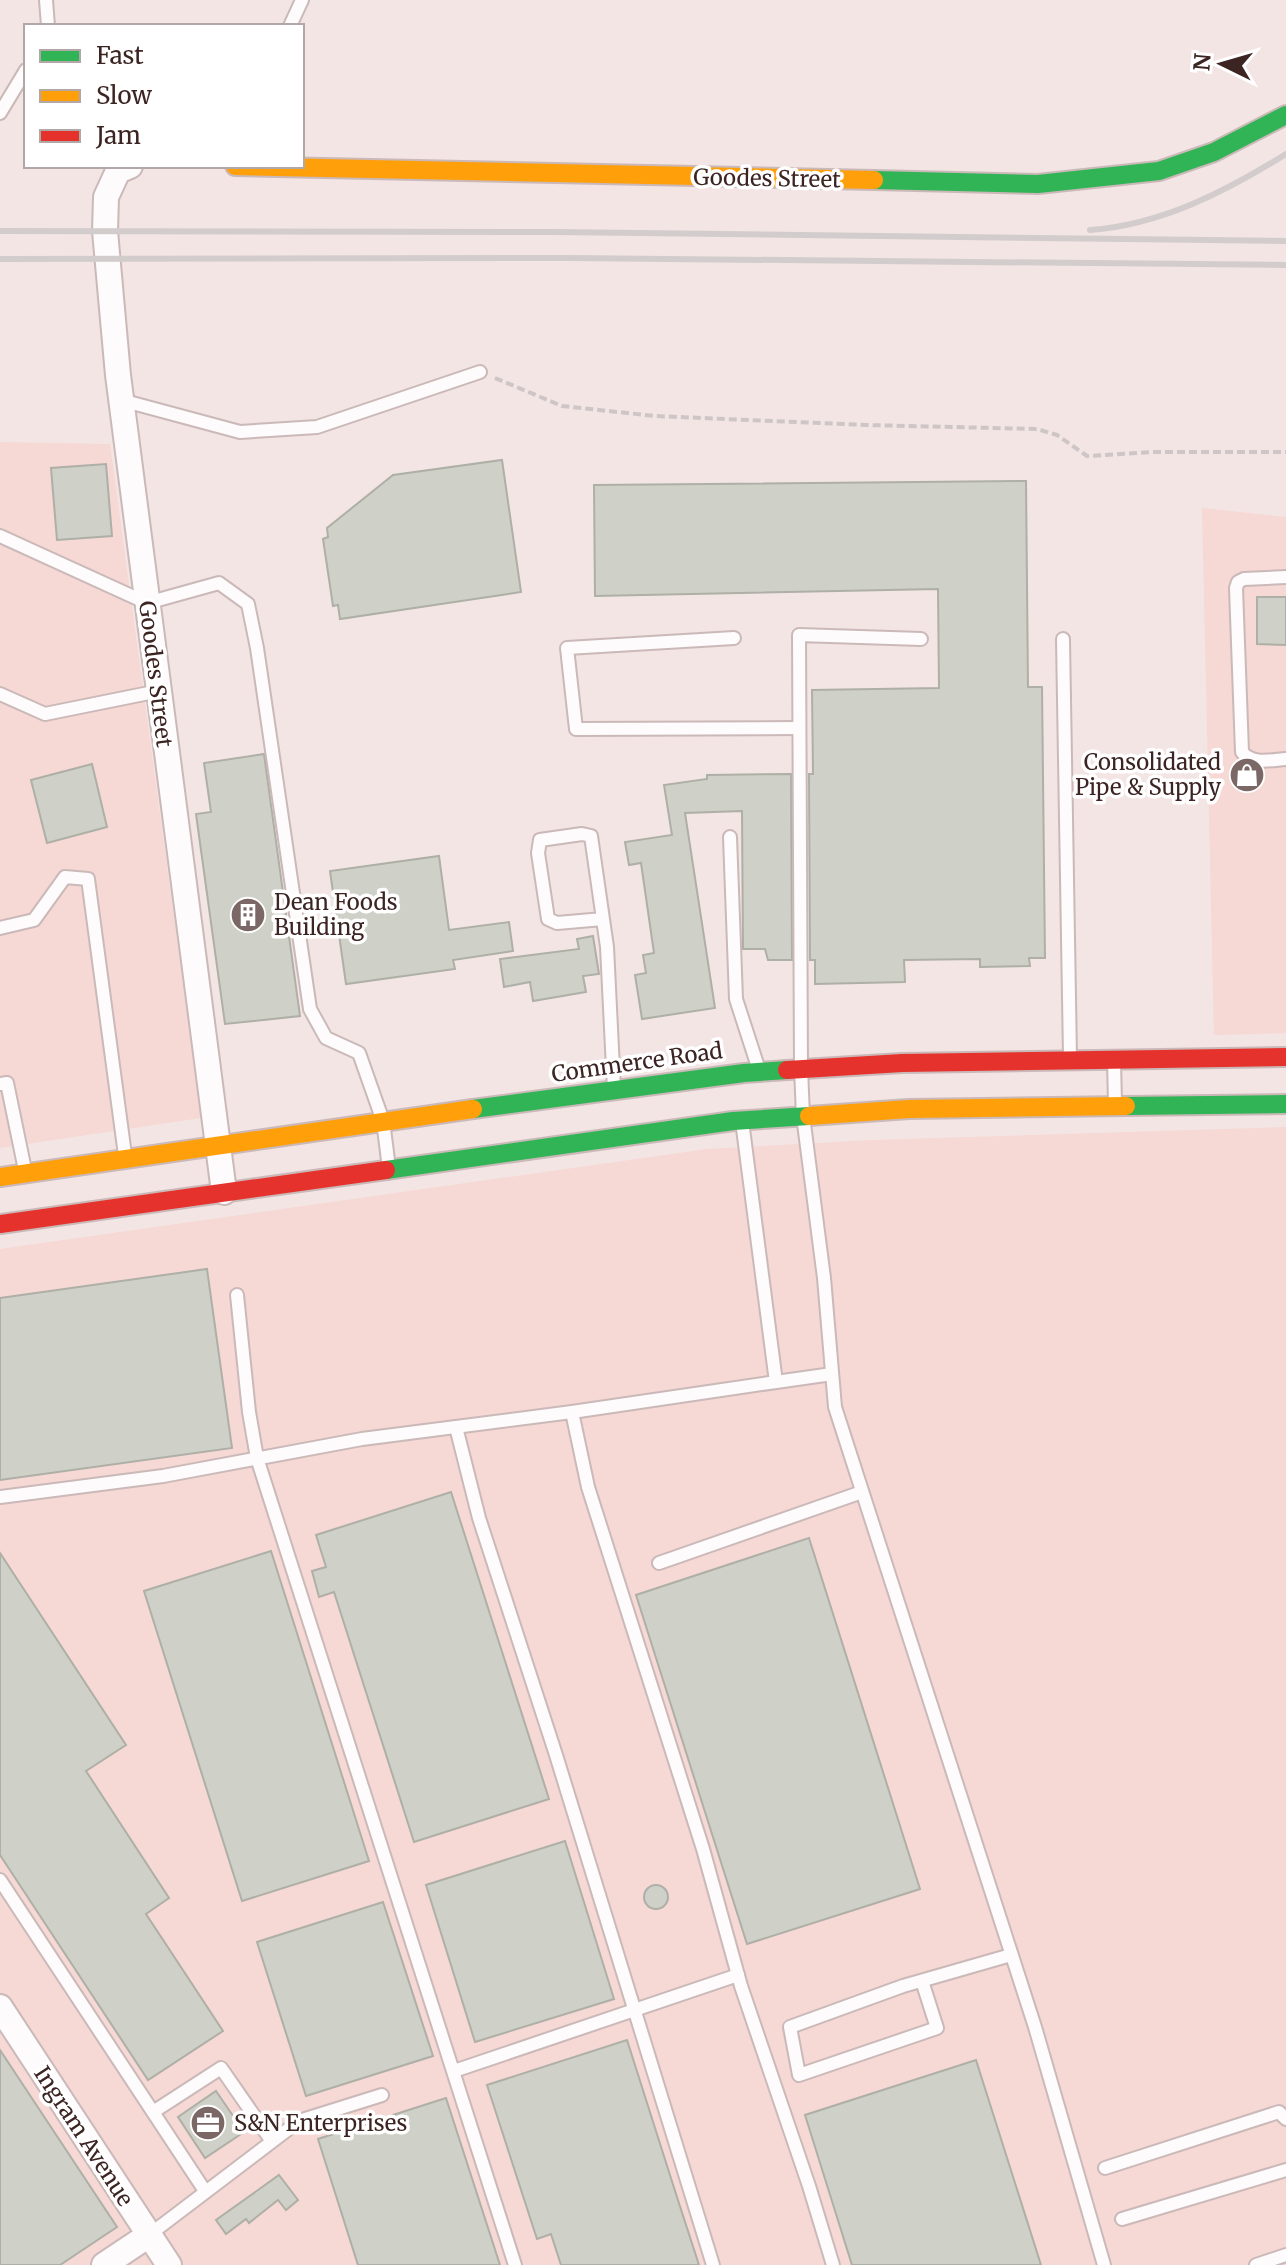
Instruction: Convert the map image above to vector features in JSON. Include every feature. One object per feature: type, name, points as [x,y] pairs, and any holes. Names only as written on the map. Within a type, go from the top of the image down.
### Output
[{"type":"main road","name":"Goodes Street","points":[[304,168],[1038,184],[1159,171],[1214,152],[1286,115]]},
{"type":"main road","name":"Commerce Road","points":[[0,1177],[383,1121],[759,1071],[902,1063],[1286,1057]]},
{"type":"main road","points":[[0,1224],[742,1121],[933,1108],[1286,1104]]},
{"type":"street","name":"Goodes Street","points":[[125,168],[118,171],[106,197],[106,257],[121,400],[224,1192]]},
{"type":"street","name":"Ingram Avenue","points":[[0,2007],[7,2033],[169,2265]]},
{"type":"street","points":[[104,2265],[149,2235]]},
{"type":"lane","points":[[46,0],[48,24]]},
{"type":"lane","points":[[291,24],[302,0]]},
{"type":"lane","points":[[0,113],[24,73]]},
{"type":"lane","points":[[121,400],[240,432],[317,427],[480,372]]},
{"type":"lane","points":[[0,536],[147,603],[219,583],[248,604],[310,1009],[326,1038],[359,1053],[383,1121],[389,1168]]},
{"type":"lane","points":[[1286,577],[1244,579],[1238,582],[1236,588],[1242,752],[1253,761],[1286,759]]},
{"type":"lane","points":[[921,639],[799,635],[803,1116],[824,1278],[835,1407],[1011,1955],[1104,2265]]},
{"type":"lane","points":[[734,638],[567,648],[576,729],[799,728]]},
{"type":"lane","points":[[1063,639],[1070,1060]]},
{"type":"lane","points":[[0,694],[45,714],[159,691]]},
{"type":"lane","points":[[603,919],[557,923],[548,919],[538,853],[540,840],[582,834],[591,836],[603,919],[607,947],[614,1089]]},
{"type":"lane","points":[[730,837],[736,999],[759,1071]]},
{"type":"lane","points":[[0,928],[34,920],[65,877],[88,879],[125,1159]]},
{"type":"lane","points":[[1114,1059],[1115,1106]]},
{"type":"lane","points":[[0,1084],[7,1083],[26,1173]]},
{"type":"lane","points":[[742,1121],[776,1382]]},
{"type":"lane","points":[[237,1295],[257,1458],[515,2265]]},
{"type":"lane","points":[[0,1497],[163,1476],[362,1439],[832,1374]]},
{"type":"lane","points":[[572,1412],[588,1487],[703,1849],[738,1975],[833,2265]]},
{"type":"lane","points":[[456,1427],[479,1518],[713,2265]]},
{"type":"lane","points":[[659,1563],[862,1492]]},
{"type":"lane","points":[[0,1880],[205,2191]]},
{"type":"lane","points":[[922,1981],[937,2028],[799,2075],[790,2027],[922,1981],[1011,1955]]},
{"type":"lane","points":[[454,2071],[738,1975]]},
{"type":"lane","points":[[153,2112],[221,2068],[271,2140]]},
{"type":"lane","points":[[149,2235],[299,2121],[382,2095]]},
{"type":"lane","points":[[1105,2168],[1279,2112],[1286,2119]]},
{"type":"lane","points":[[1122,2219],[1286,2170]]},
{"type":"lane","points":[[1256,2265],[1286,2255]]},
{"type":"path","points":[[480,372],[562,406],[655,416],[1037,429],[1057,435],[1087,456],[1155,452],[1286,452]]},
{"type":"shaded area","points":[[0,442],[110,444],[201,1118],[0,1148]]},
{"type":"shaded area","name":"Consolidated Pipe & Supply","points":[[1202,508],[1286,517],[1286,1033],[1214,1035]]},
{"type":"shaded area","points":[[1286,1127],[1286,2265],[0,2265],[0,1249],[707,1149],[873,1140]]},
{"type":"building","points":[[502,460],[521,592],[340,619],[338,605],[333,606],[323,539],[328,537],[327,528],[393,475]]},
{"type":"building","points":[[106,464],[112,536],[57,540],[51,468]]},
{"type":"building","points":[[1026,481],[1028,687],[1042,687],[1045,958],[1029,958],[1030,966],[980,967],[980,959],[904,960],[905,982],[815,984],[815,960],[810,960],[812,690],[939,688],[938,589],[595,596],[594,485]]},
{"type":"building","points":[[1257,597],[1286,597],[1286,645],[1257,644]]},
{"type":"building","name":"Dean Foods Building","points":[[264,754],[300,1016],[225,1024],[196,814],[211,812],[204,763]]},
{"type":"building","points":[[92,764],[107,827],[47,843],[31,780]]},
{"type":"building","points":[[791,774],[792,960],[768,960],[765,949],[743,949],[742,811],[685,813],[715,1008],[642,1019],[635,975],[646,973],[643,955],[654,953],[641,863],[629,865],[625,842],[672,835],[664,785],[707,779],[707,775]]},
{"type":"building","points":[[439,856],[449,930],[509,922],[513,951],[453,960],[455,969],[346,984],[330,871]]},
{"type":"building","points":[[593,936],[599,974],[583,976],[586,992],[533,1001],[530,982],[504,987],[500,959],[579,949],[577,939]]},
{"type":"building","points":[[207,1269],[232,1448],[0,1480],[0,1298]]},
{"type":"building","points":[[451,1492],[549,1799],[414,1842],[334,1592],[319,1597],[312,1571],[326,1567],[316,1535]]},
{"type":"building","points":[[809,1538],[920,1889],[747,1944],[636,1595]]},
{"type":"building","points":[[271,1551],[369,1861],[242,1901],[144,1591]]},
{"type":"building","points":[[0,1553],[126,1745],[86,1771],[169,1898],[146,1914],[223,2031],[148,2080],[0,1855]]},
{"type":"building","points":[[565,1841],[614,1999],[475,2042],[426,1885]]},
{"type":"building","points":[[651,1885],[661,1885],[668,1892],[668,1902],[661,1909],[651,1909],[644,1902],[644,1892]]},
{"type":"building","points":[[383,1902],[433,2056],[306,2096],[257,1942]]},
{"type":"building","points":[[627,2040],[699,2265],[561,2265],[551,2234],[537,2239],[487,2085]]},
{"type":"building","points":[[0,2050],[117,2227],[60,2265],[0,2265]]},
{"type":"building","points":[[976,2060],[1041,2265],[852,2265],[805,2115]]},
{"type":"building","points":[[216,2091],[244,2132],[205,2158],[178,2117]]},
{"type":"building","points":[[446,2098],[500,2265],[358,2265],[318,2139]]},
{"type":"building","points":[[279,2175],[298,2200],[286,2210],[278,2200],[249,2223],[246,2219],[226,2234],[216,2220]]},
{"type":"railway","points":[[1090,230],[1168,214],[1217,193],[1286,154]]},
{"type":"railway","points":[[0,231],[555,232],[1286,241]]},
{"type":"railway","points":[[0,259],[571,258],[1286,265]]},
{"type":"traffic: fast","points":[[874,180],[1038,184],[1159,171],[1214,152],[1286,115]]},
{"type":"traffic: fast","points":[[473,1109],[787,1070]]},
{"type":"traffic: fast","points":[[1126,1106],[1286,1104]]},
{"type":"traffic: fast","points":[[386,1170],[733,1121],[809,1116]]},
{"type":"traffic: slow","points":[[304,168],[874,180]]},
{"type":"traffic: slow","points":[[809,1116],[909,1109],[1126,1106]]},
{"type":"traffic: slow","points":[[0,1177],[473,1109]]},
{"type":"traffic: jam","points":[[787,1070],[902,1063],[1286,1057]]},
{"type":"traffic: jam","points":[[0,1224],[386,1170]]},
{"type":"place","name":"Consolidated Pipe & Supply","points":[[1247,775]]},
{"type":"place","name":"Dean Foods Building","points":[[248,915]]},
{"type":"place","name":"S&N Enterprises","points":[[208,2123]]}]
